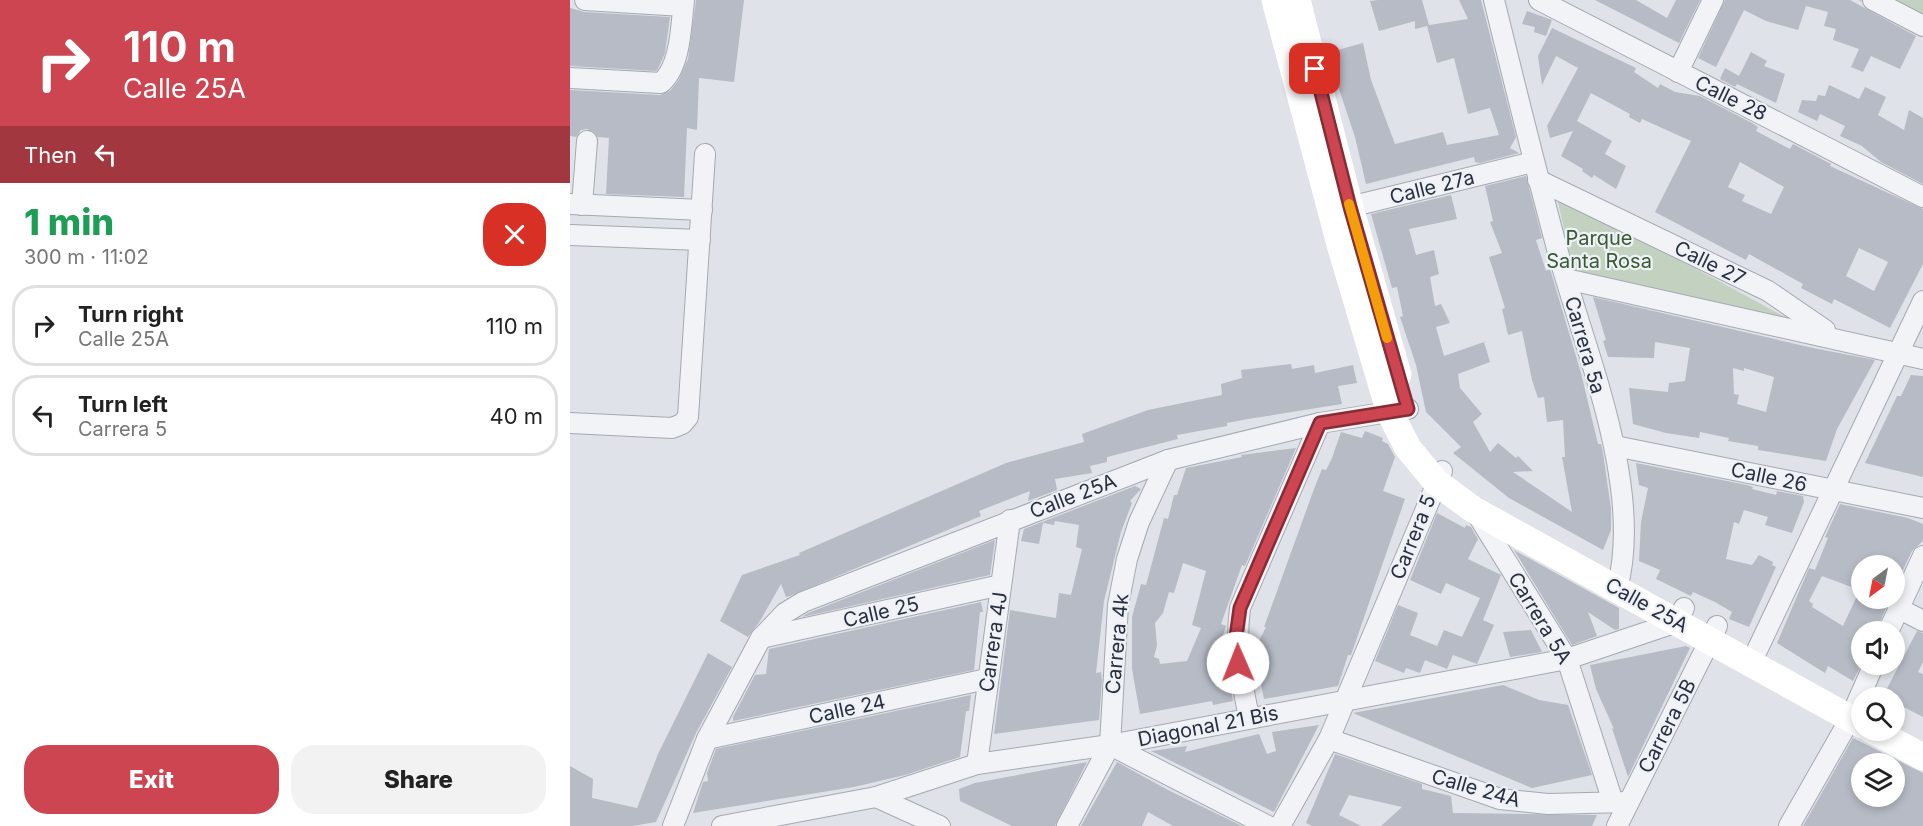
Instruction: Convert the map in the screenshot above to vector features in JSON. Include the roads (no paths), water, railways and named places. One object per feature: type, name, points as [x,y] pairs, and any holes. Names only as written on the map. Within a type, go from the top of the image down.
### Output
[{"type":"street","points":[[570,78],[661,83],[668,77],[674,64],[683,3],[585,0]]},
{"type":"street","name":"Carrera 5","points":[[1275,0],[1341,209],[1399,411],[1421,439],[1439,477],[1329,739],[1280,826]]},
{"type":"street","name":"Carrera 5","points":[[1297,0],[1341,209]]},
{"type":"street","name":"Carrera 5a","points":[[1494,0],[1536,171],[1615,446],[1624,524],[1619,581]]},
{"type":"street","name":"Calle 28","points":[[1539,0],[1923,197]]},
{"type":"street","points":[[1678,72],[1713,0]]},
{"type":"street","points":[[1873,0],[1923,26]]},
{"type":"street","points":[[586,141],[576,204],[702,210]]},
{"type":"street","points":[[570,423],[672,428],[686,421],[689,412],[705,154]]},
{"type":"street","name":"Calle 27a","points":[[1341,209],[1536,171]]},
{"type":"street","name":"Calle 27","points":[[1536,171],[1768,291],[1815,326],[1844,339]]},
{"type":"street","points":[[570,235],[700,240]]},
{"type":"street","name":"Calle 27","points":[[1566,279],[1844,339],[1923,359]]},
{"type":"street","points":[[1755,656],[1923,301]]},
{"type":"street","name":"Calle 25A","points":[[673,826],[706,739],[761,638],[778,620],[803,602],[1168,460],[1320,423],[1399,411]]},
{"type":"street","points":[[1250,717],[1238,663],[1236,637],[1240,608],[1320,423]]},
{"type":"street","name":"Calle 26","points":[[1615,446],[1923,508]]},
{"type":"street","name":"Carrera 4k","points":[[1067,826],[1110,745],[1118,605],[1127,559],[1139,522],[1168,460]]},
{"type":"street","name":"Calle 25A","points":[[1439,477],[1474,510],[1619,581]]},
{"type":"street","name":"Calle 25A","points":[[1439,477],[1851,710]]},
{"type":"street","name":"Carrera 5A","points":[[1474,510],[1567,659],[1620,802]]},
{"type":"street","name":"Carrera 4J","points":[[977,764],[1010,520]]},
{"type":"street","points":[[1905,593],[1923,556]]},
{"type":"street","name":"Calle 25","points":[[761,638],[1001,585]]},
{"type":"street","points":[[1900,609],[1923,621]]},
{"type":"street","name":"Diagonal 21 Bis","points":[[722,826],[876,797],[977,764],[1110,745],[1250,717],[1345,703],[1567,659],[1681,615]]},
{"type":"street","name":"Carrera 5B","points":[[1617,826],[1620,802],[1713,633]]},
{"type":"street","name":"Calle 24","points":[[706,739],[987,679]]},
{"type":"street","points":[[1905,728],[1923,737]]},
{"type":"street","points":[[1789,826],[1851,731]]},
{"type":"street","name":"Calle 24A","points":[[1329,739],[1500,799],[1548,804],[1620,802]]},
{"type":"street","name":"Calle 25A","points":[[1899,741],[1923,757]]},
{"type":"street","points":[[1110,745],[1268,826]]},
{"type":"street","points":[[876,797],[916,821],[940,826]]},
{"type":"park label","name":"Parque Santa Rosa","points":[[1599,250]]}]
